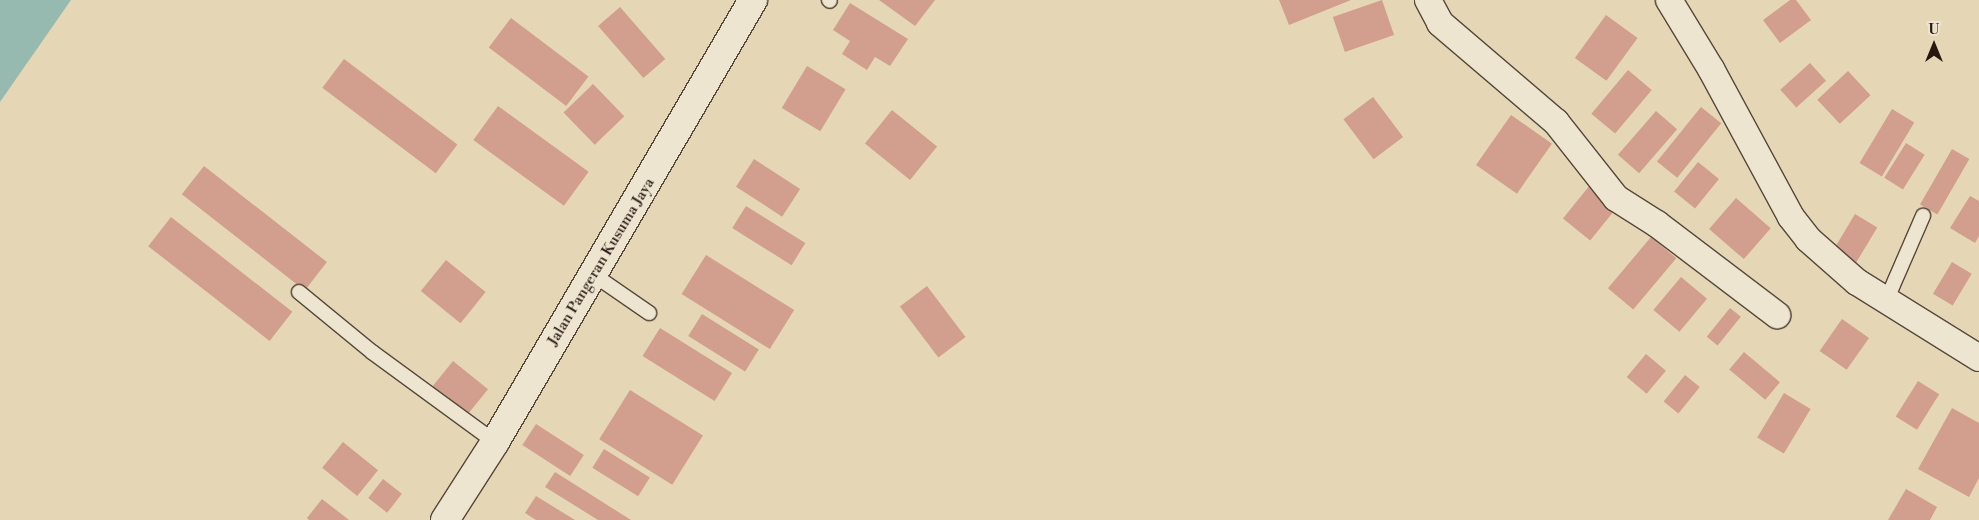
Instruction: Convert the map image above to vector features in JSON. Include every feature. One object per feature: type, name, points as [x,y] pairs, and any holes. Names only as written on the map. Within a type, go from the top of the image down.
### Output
[{"type":"street","name":"Jalan Pangeran Kusuma Jaya","points":[[445,520],[495,442],[594,275],[753,0]]},
{"type":"street","points":[[1428,0],[1440,23],[1556,122],[1616,198],[1657,224],[1777,315]]},
{"type":"street","points":[[1669,0],[1711,69],[1791,217],[1827,259],[1886,301],[1979,358]]},
{"type":"lane","points":[[1886,301],[1922,216]]},
{"type":"lane","points":[[594,275],[650,313]]},
{"type":"lane","points":[[299,292],[372,352],[495,442]]},
{"type":"water","points":[[0,0],[71,0],[0,102]]},
{"type":"building","points":[[879,0],[935,0],[915,26]]},
{"type":"building","points":[[1279,0],[1351,0],[1289,25]]},
{"type":"building","points":[[1382,0],[1394,35],[1345,52],[1333,17]]},
{"type":"building","points":[[1790,0],[1796,0],[1811,20],[1780,43],[1763,20]]},
{"type":"building","points":[[850,3],[908,39],[890,66],[875,57],[867,70],[842,54],[850,41],[833,30]]},
{"type":"building","points":[[620,7],[665,59],[643,78],[598,26]]},
{"type":"building","points":[[1606,15],[1638,38],[1606,81],[1575,58]]},
{"type":"building","points":[[511,18],[588,76],[566,106],[489,48]]},
{"type":"building","points":[[344,59],[457,144],[436,173],[322,88]]},
{"type":"building","points":[[1810,63],[1826,81],[1796,108],[1780,90]]},
{"type":"building","points":[[807,66],[846,89],[820,131],[782,108]]},
{"type":"building","points":[[1628,70],[1652,90],[1615,134],[1591,114]]},
{"type":"building","points":[[1848,71],[1871,95],[1840,124],[1817,100]]},
{"type":"building","points":[[593,84],[624,116],[595,145],[564,112]]},
{"type":"building","points":[[1373,97],[1403,137],[1374,159],[1343,119]]},
{"type":"building","points":[[498,106],[589,172],[564,206],[473,140]]},
{"type":"building","points":[[1701,107],[1721,123],[1677,178],[1657,161]]},
{"type":"building","points":[[1892,109],[1914,122],[1882,176],[1860,163]]},
{"type":"building","points":[[892,110],[937,147],[910,180],[865,143]]},
{"type":"building","points":[[1656,111],[1677,129],[1639,173],[1618,155]]},
{"type":"building","points":[[1511,115],[1552,144],[1517,194],[1476,165]]},
{"type":"building","points":[[1906,143],[1925,155],[1903,189],[1884,178]]},
{"type":"building","points":[[1952,149],[1969,159],[1937,214],[1920,204]]},
{"type":"building","points":[[754,159],[800,189],[782,217],[736,187]]},
{"type":"building","points":[[1698,162],[1719,179],[1695,209],[1674,192]]},
{"type":"building","points":[[204,166],[327,262],[305,290],[182,194]]},
{"type":"building","points":[[1590,185],[1617,207],[1590,240],[1563,218]]},
{"type":"building","points":[[1970,196],[1979,201],[1979,236],[1975,243],[1950,228]]},
{"type":"building","points":[[1736,198],[1771,228],[1744,259],[1709,229]]},
{"type":"building","points":[[746,206],[805,243],[792,265],[732,228]]},
{"type":"building","points":[[1855,214],[1877,227],[1856,263],[1834,249]]},
{"type":"building","points":[[171,217],[292,312],[270,341],[148,246]]},
{"type":"building","points":[[1651,237],[1676,258],[1633,310],[1608,288]]},
{"type":"building","points":[[706,255],[794,310],[770,349],[682,294]]},
{"type":"building","points":[[446,260],[486,292],[460,323],[421,291]]},
{"type":"building","points":[[1952,262],[1972,274],[1953,306],[1933,294]]},
{"type":"building","points":[[1681,277],[1707,299],[1679,332],[1653,310]]},
{"type":"building","points":[[927,286],[966,337],[938,358],[900,306]]},
{"type":"building","points":[[1730,308],[1741,317],[1718,346],[1707,337]]},
{"type":"building","points":[[702,314],[759,350],[745,372],[688,336]]},
{"type":"building","points":[[1842,319],[1869,338],[1847,370],[1820,351]]},
{"type":"building","points":[[660,328],[732,373],[715,401],[643,356]]},
{"type":"building","points":[[1744,352],[1780,382],[1765,400],[1729,370]]},
{"type":"building","points":[[1646,354],[1666,371],[1647,394],[1627,377]]},
{"type":"building","points":[[453,361],[488,389],[465,417],[430,389]]},
{"type":"building","points":[[1685,375],[1700,387],[1678,413],[1664,401]]},
{"type":"building","points":[[1918,381],[1939,394],[1917,430],[1896,417]]},
{"type":"building","points":[[630,390],[703,436],[672,485],[599,439]]},
{"type":"building","points":[[1784,393],[1811,409],[1784,454],[1757,438]]},
{"type":"building","points":[[1952,408],[1979,423],[1979,478],[1969,497],[1918,469]]},
{"type":"building","points":[[536,424],[584,455],[570,476],[522,445]]},
{"type":"building","points":[[343,442],[378,470],[357,496],[322,468]]},
{"type":"building","points":[[604,449],[650,478],[638,496],[592,468]]},
{"type":"building","points":[[555,472],[631,520],[598,520],[545,487]]},
{"type":"building","points":[[383,479],[402,494],[387,513],[368,498]]},
{"type":"building","points":[[1906,489],[1937,507],[1930,520],[1888,520]]},
{"type":"building","points":[[536,496],[575,520],[536,520],[525,513]]},
{"type":"building","points":[[322,499],[349,520],[309,520],[307,518]]}]
